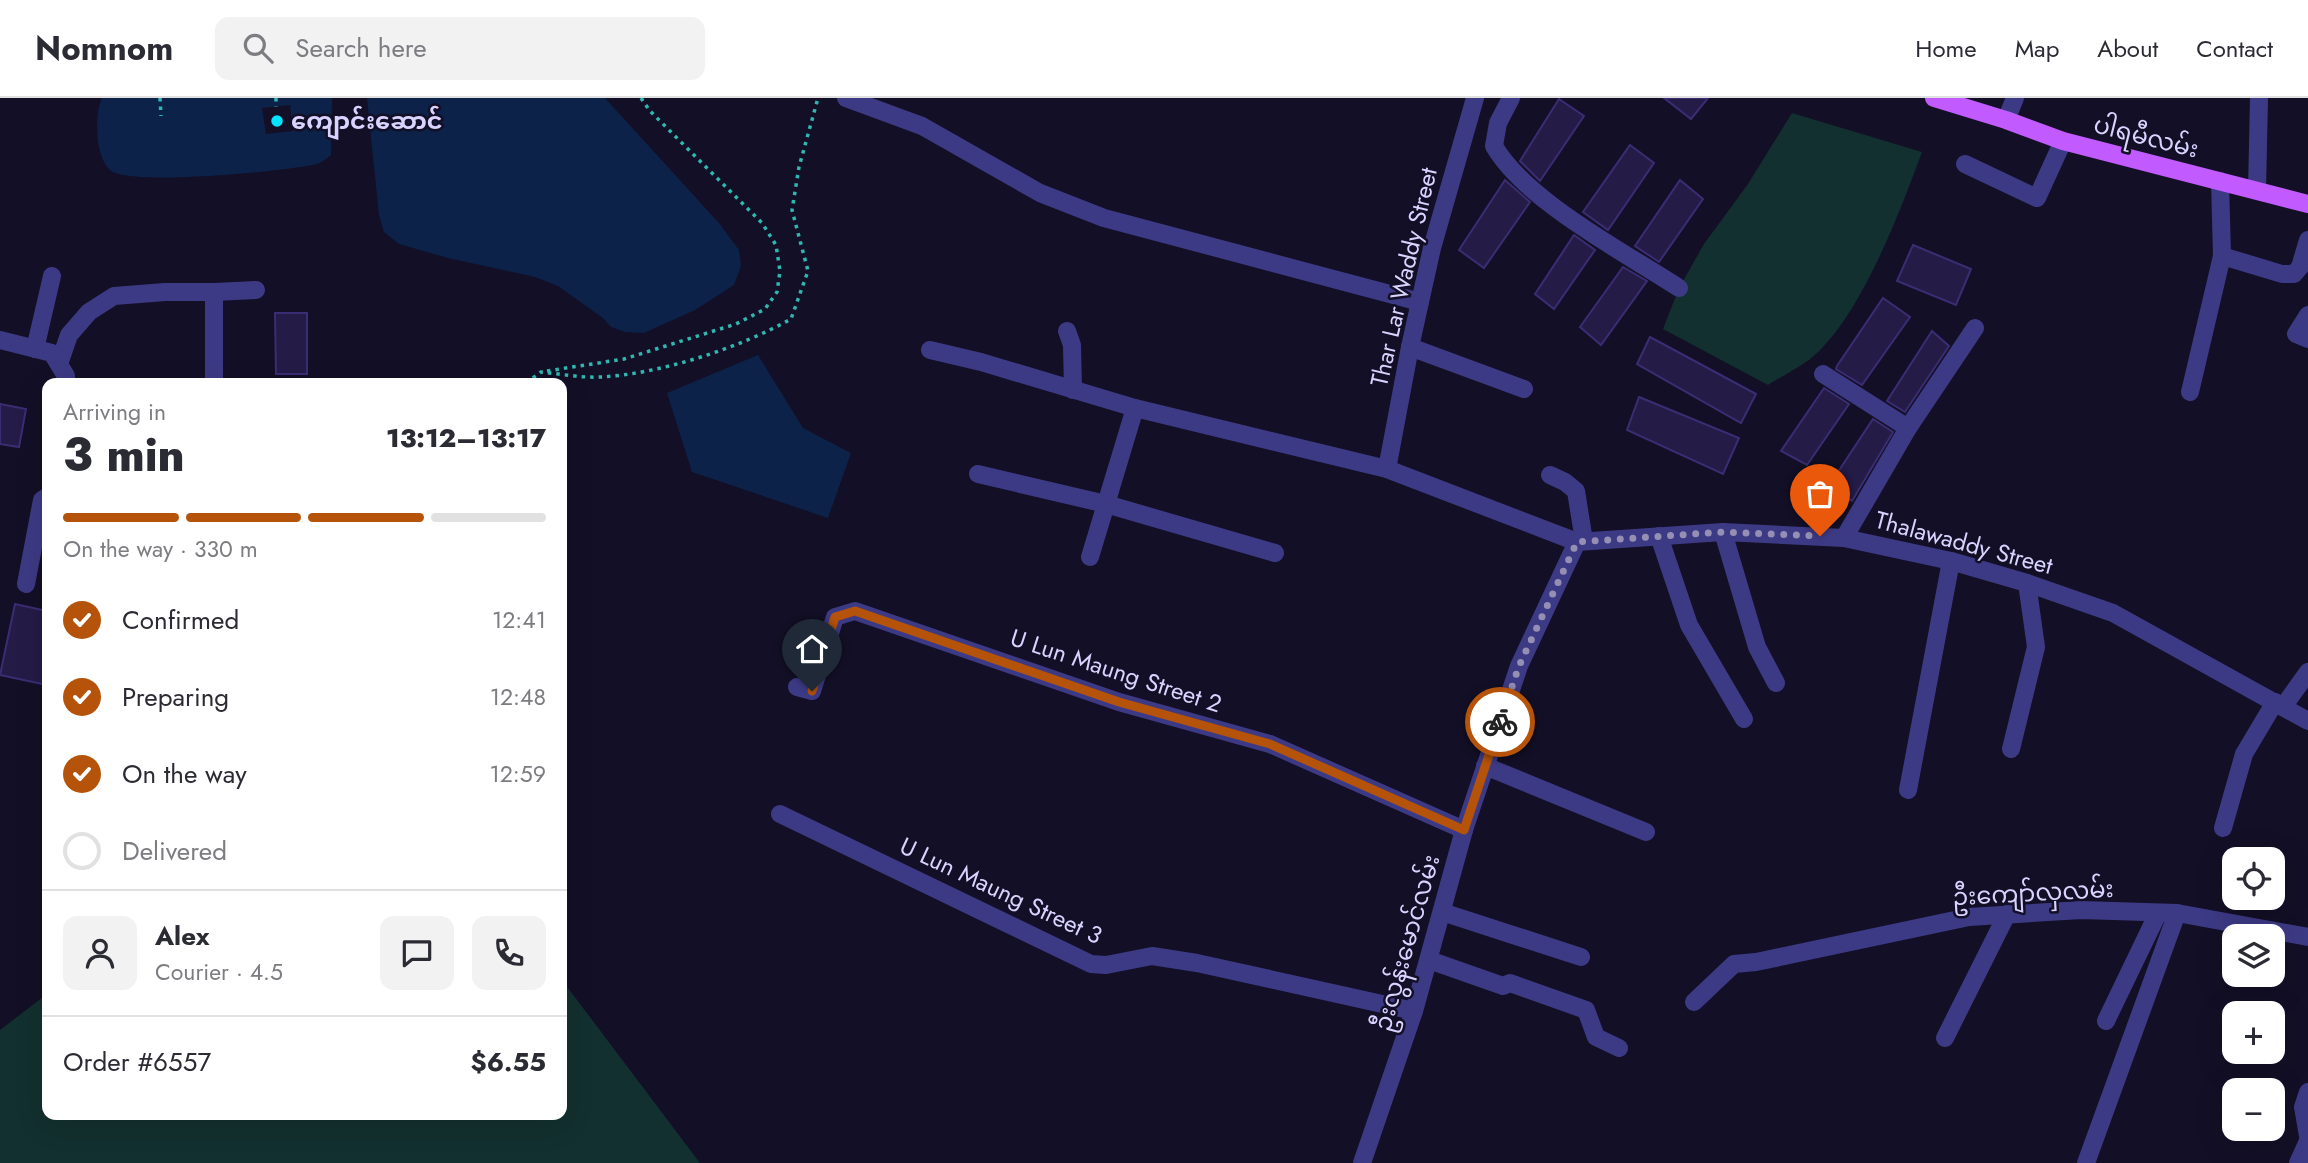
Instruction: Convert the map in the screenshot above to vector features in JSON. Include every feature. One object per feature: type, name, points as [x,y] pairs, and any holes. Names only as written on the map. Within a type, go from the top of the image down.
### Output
[{"type":"main road","name":"ပါရမီလမ်း","points":[[1934,98],[2063,141],[2308,204]]},
{"type":"street","points":[[846,98],[922,126],[1040,193],[1104,218],[1420,302]]},
{"type":"street","name":"Thar Lar Waddy Street","points":[[1387,470],[1432,248],[1475,98]]},
{"type":"street","points":[[1511,98],[1499,123],[1494,146],[1512,172],[1566,215],[1679,288]]},
{"type":"street","points":[[2006,120],[2015,98]]},
{"type":"street","points":[[2257,191],[2259,98]]},
{"type":"street","points":[[1965,164],[2036,198],[2063,141]]},
{"type":"street","points":[[2190,392],[2222,256],[2220,181]]},
{"type":"street","points":[[2222,256],[2282,274],[2294,274],[2300,267],[2308,240]]},
{"type":"street","points":[[35,349],[52,276]]},
{"type":"street","points":[[59,364],[69,335],[89,312],[114,296],[256,290]]},
{"type":"street","points":[[214,292],[214,378]]},
{"type":"street","points":[[2308,315],[2296,334],[2308,339]]},
{"type":"street","points":[[1844,538],[1908,428],[1975,328]]},
{"type":"street","points":[[1067,331],[1072,345],[1073,390]]},
{"type":"street","points":[[0,340],[52,353],[66,378]]},
{"type":"street","points":[[1410,347],[1524,389]]},
{"type":"street","points":[[930,350],[981,362],[1135,408],[1387,470],[1581,541],[1576,491],[1550,475]]},
{"type":"street","points":[[1823,374],[1908,428]]},
{"type":"street","points":[[1090,557],[1135,408]]},
{"type":"street","points":[[978,474],[1106,504],[1275,553]]},
{"type":"street","points":[[26,584],[42,500]]},
{"type":"street","points":[[1723,532],[1757,647],[1776,683]]},
{"type":"street","name":"Thalawaddy Street","points":[[1581,541],[1723,532],[1844,538],[1951,561],[2027,583],[2113,613],[2308,721]]},
{"type":"street","points":[[1659,536],[1689,625],[1744,719]]},
{"type":"street","name":"ဦးလွန်းမောင်လမ်း","points":[[1362,1163],[1415,1011],[1464,830],[1519,666],[1581,541]]},
{"type":"street","points":[[1908,790],[1951,561]]},
{"type":"street","points":[[2011,749],[2036,647],[2027,583]]},
{"type":"street","name":"U Lun Maung Street 2","points":[[797,687],[812,691],[835,617],[855,611],[1119,702],[1270,744],[1464,830]]},
{"type":"street","points":[[2223,828],[2244,754],[2279,704],[2308,672]]},
{"type":"street","points":[[1485,766],[1647,832]]},
{"type":"street","name":"U Lun Maung Street 3","points":[[780,814],[1091,964],[1106,965],[1152,956],[1197,963],[1415,1011]]},
{"type":"street","name":"ဦးကျော်လှလမ်း","points":[[1693,1002],[1734,964],[1756,962],[1969,917],[2081,910],[2177,913],[2308,937]]},
{"type":"street","points":[[1441,912],[1581,957]]},
{"type":"street","points":[[2106,1021],[2158,913]]},
{"type":"street","points":[[2085,1163],[2177,913]]},
{"type":"street","points":[[1945,1038],[2007,914]]},
{"type":"street","points":[[1429,960],[1503,986],[1510,983],[1586,1010],[1596,1037],[1619,1048]]},
{"type":"street","points":[[2298,1163],[2308,1139],[2303,1107],[2308,1092]]},
{"type":"path","points":[[160,98],[161,116]]},
{"type":"path","points":[[275,98],[276,107]]},
{"type":"path","points":[[533,378],[541,372],[624,359],[736,324],[765,309],[777,292],[780,271],[776,245],[762,223],[650,111],[641,98]]},
{"type":"path","points":[[541,372],[598,377],[633,374],[765,334],[791,319],[808,271],[792,210],[799,167],[818,98]]},
{"type":"green space","points":[[1792,113],[1922,152],[1890,234],[1845,319],[1809,360],[1768,385],[1663,329],[1679,288],[1704,244],[1748,184]]},
{"type":"green space","points":[[567,987],[700,1163],[0,1163],[0,1030],[42,998],[42,1120],[567,1120]]},
{"type":"water","points":[[102,98],[332,98],[331,155],[317,164],[244,173],[176,177],[123,175],[110,170],[101,155],[97,135]],"holes":[[[290,105],[293,131],[266,134],[262,108]]]},
{"type":"water","points":[[367,98],[605,98],[719,223],[739,250],[741,266],[734,285],[695,310],[644,333],[625,332],[611,327],[603,318],[558,286],[535,277],[399,244],[384,232],[379,215]]},
{"type":"water","points":[[758,355],[803,428],[851,453],[828,518],[692,472],[667,393]]},
{"type":"building","points":[[1664,98],[1708,98],[1691,119]]},
{"type":"building","points":[[1559,99],[1584,116],[1540,181],[1520,161]]},
{"type":"building","points":[[1630,145],[1654,163],[1608,230],[1583,212]]},
{"type":"building","points":[[1505,180],[1530,202],[1484,268],[1459,250]]},
{"type":"building","points":[[1680,180],[1703,199],[1659,262],[1635,246]]},
{"type":"building","points":[[1574,235],[1595,250],[1554,309],[1535,294]]},
{"type":"building","points":[[1913,245],[1971,269],[1956,305],[1897,281]]},
{"type":"building","points":[[1623,267],[1647,281],[1601,345],[1580,327]]},
{"type":"building","points":[[1883,298],[1910,317],[1862,385],[1836,369]]},
{"type":"building","points":[[275,313],[307,313],[307,374],[276,374]]},
{"type":"building","points":[[1932,331],[1949,346],[1905,412],[1887,401]]},
{"type":"building","points":[[1650,337],[1756,394],[1741,423],[1637,364]]},
{"type":"building","points":[[1824,388],[1849,404],[1807,465],[1781,451]]},
{"type":"building","points":[[1639,397],[1739,438],[1723,474],[1627,430]]},
{"type":"building","points":[[0,404],[26,409],[19,447],[0,444]]},
{"type":"building","points":[[1873,419],[1893,432],[1852,501],[1830,484]]},
{"type":"building","points":[[15,604],[42,610],[42,684],[0,675]]},
{"type":"way so far","points":[[1500,722],[1519,666],[1577,542],[1723,532],[1820,536]]},
{"type":"place","name":"ကျောင်းဆောင်","points":[[277,121]]},
{"type":"route","points":[[812,691],[835,617],[855,611],[1119,702],[1270,744],[1464,830],[1500,722]]}]
